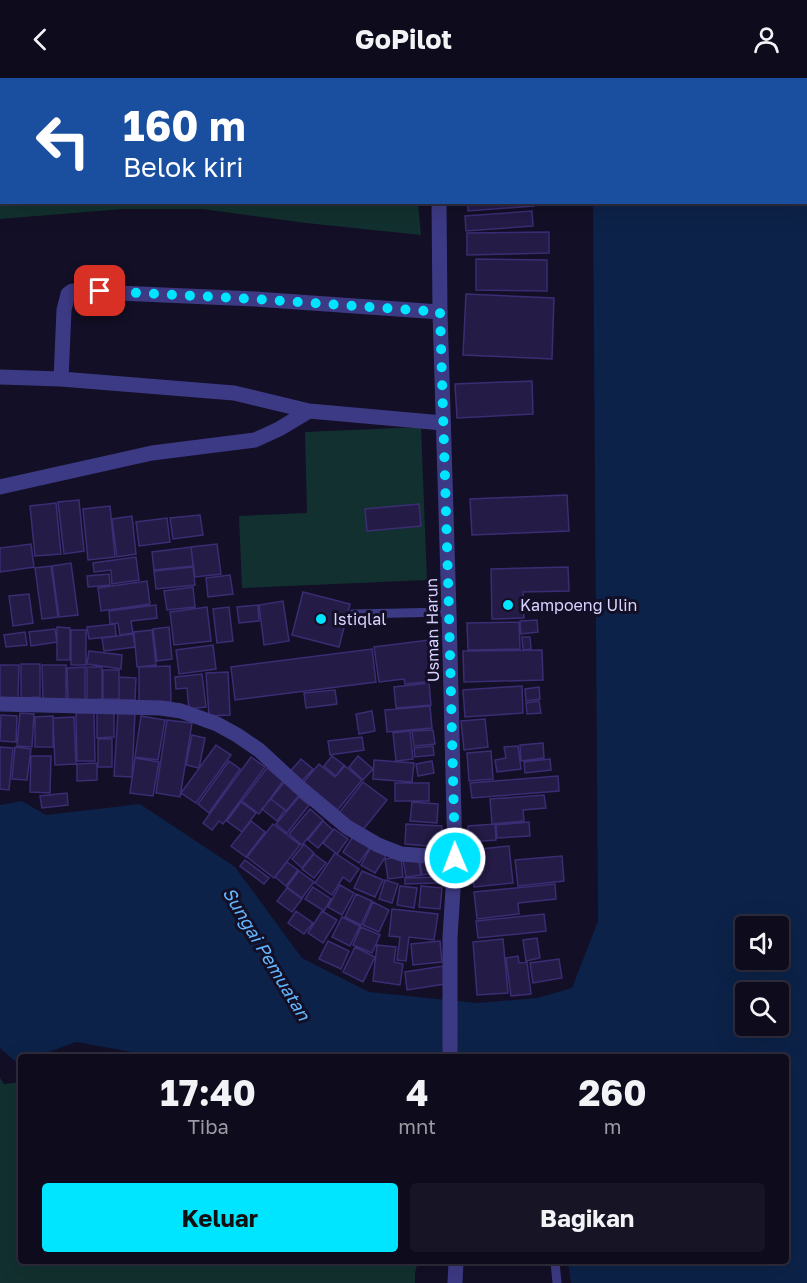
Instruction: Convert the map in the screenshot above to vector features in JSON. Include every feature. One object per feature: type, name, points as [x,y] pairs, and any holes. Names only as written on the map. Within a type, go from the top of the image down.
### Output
[{"type":"street","name":"Usman Harun","points":[[439,204],[455,858],[450,937],[450,1054]]},
{"type":"street","points":[[61,379],[65,302],[72,291],[255,299],[440,312]]},
{"type":"street","points":[[0,378],[61,379],[234,393],[309,411],[443,423]]},
{"type":"street","points":[[0,487],[152,453],[255,440],[309,411]]},
{"type":"street","points":[[0,704],[161,708],[199,717],[217,724],[260,750],[297,786],[347,826],[378,845],[401,854],[455,858]]},
{"type":"street","points":[[455,1283],[456,1264]]},
{"type":"lane","points":[[353,614],[449,612]]},
{"type":"lane","points":[[555,1264],[557,1283]]},
{"type":"green space","points":[[0,204],[418,204],[421,235],[202,209],[123,209],[0,219]]},
{"type":"green space","points":[[421,427],[427,580],[242,588],[239,516],[307,513],[305,432]]},
{"type":"green space","points":[[0,1078],[4,1084],[18,1082],[18,1264],[417,1264],[415,1283],[0,1283]]},
{"type":"water","name":"Sungai Pemuatan","points":[[593,204],[807,204],[807,1283],[571,1283],[568,1264],[789,1264],[789,1054],[213,1052],[143,1054],[76,1042],[43,1054],[18,1054],[18,1064],[0,1048],[0,805],[22,801],[46,815],[140,804],[235,867],[302,958],[369,992],[477,1003],[537,998],[572,988],[598,921]]},
{"type":"building","points":[[468,204],[534,204],[534,206],[468,211]]},
{"type":"building","points":[[532,211],[533,226],[466,231],[465,216]]},
{"type":"building","points":[[549,232],[549,253],[467,255],[467,233]]},
{"type":"building","points":[[476,259],[547,260],[547,291],[476,290]]},
{"type":"building","points":[[466,294],[554,298],[552,359],[463,355]]},
{"type":"building","points":[[532,381],[533,414],[457,418],[455,384]]},
{"type":"building","points":[[567,495],[569,531],[472,535],[470,499]]},
{"type":"building","points":[[79,500],[84,551],[64,554],[58,502]]},
{"type":"building","points":[[56,503],[61,554],[35,556],[30,506]]},
{"type":"building","points":[[419,504],[421,526],[367,531],[365,509]]},
{"type":"building","points":[[110,506],[115,557],[88,560],[83,509]]},
{"type":"building","points":[[200,515],[203,535],[173,539],[170,518]]},
{"type":"building","points":[[132,516],[136,554],[117,557],[112,519]]},
{"type":"building","points":[[167,518],[170,542],[139,546],[136,522]]},
{"type":"building","points":[[31,544],[34,567],[0,572],[0,548]]},
{"type":"building","points":[[217,544],[221,574],[195,577],[191,547]]},
{"type":"building","points":[[191,547],[193,566],[154,570],[152,552]]},
{"type":"building","points":[[136,557],[139,580],[112,584],[111,570],[94,572],[93,563]]},
{"type":"building","points":[[71,563],[78,615],[59,617],[52,566]]},
{"type":"building","points":[[51,566],[58,617],[42,619],[35,568]]},
{"type":"building","points":[[193,567],[195,585],[156,589],[154,571]]},
{"type":"building","name":"Kampoeng Ulin","points":[[568,567],[569,591],[523,592],[524,618],[492,619],[491,569]]},
{"type":"building","points":[[109,574],[110,585],[88,587],[87,576]]},
{"type":"building","points":[[230,575],[233,594],[208,597],[206,578]]},
{"type":"building","points":[[147,581],[150,604],[101,611],[98,588]]},
{"type":"building","points":[[193,587],[195,607],[167,610],[164,591]]},
{"type":"building","name":"Istiqlal","points":[[303,592],[350,604],[339,647],[292,635]]},
{"type":"building","points":[[29,594],[33,623],[13,626],[9,596]]},
{"type":"building","points":[[283,601],[289,641],[264,645],[259,605]]},
{"type":"building","points":[[156,605],[157,618],[131,621],[133,633],[120,635],[118,623],[110,624],[109,611]]},
{"type":"building","points":[[258,605],[259,621],[239,623],[237,607]]},
{"type":"building","points":[[207,607],[211,641],[174,645],[170,612]]},
{"type":"building","points":[[229,607],[233,641],[217,643],[213,609]]},
{"type":"building","points":[[537,620],[538,632],[521,634],[520,621]]},
{"type":"building","points":[[519,622],[520,649],[468,650],[467,623]]},
{"type":"building","points":[[115,624],[116,636],[89,639],[87,627]]},
{"type":"building","points":[[57,627],[70,628],[70,660],[57,660]]},
{"type":"building","points":[[169,627],[172,659],[157,661],[153,629]]},
{"type":"building","points":[[55,629],[57,642],[31,646],[29,632]]},
{"type":"building","points":[[71,630],[86,630],[86,665],[71,665]]},
{"type":"building","points":[[152,630],[156,665],[137,667],[134,632]]},
{"type":"building","points":[[25,632],[27,645],[6,647],[4,635]]},
{"type":"building","points":[[133,634],[135,647],[104,651],[102,638]]},
{"type":"building","points":[[522,637],[530,637],[531,649],[523,650]]},
{"type":"building","points":[[429,640],[434,681],[405,684],[404,679],[379,682],[374,647]]},
{"type":"building","points":[[213,645],[216,669],[179,674],[176,650]]},
{"type":"building","points":[[372,649],[376,682],[235,700],[231,667]]},
{"type":"building","points":[[542,650],[543,680],[464,682],[463,651]]},
{"type":"building","points":[[89,651],[122,655],[121,669],[87,664]]},
{"type":"building","points":[[21,664],[40,664],[40,697],[21,698]]},
{"type":"building","points":[[0,665],[19,665],[18,698],[0,698]]},
{"type":"building","points":[[42,665],[66,665],[66,699],[43,699]]},
{"type":"building","points":[[170,666],[171,702],[139,702],[139,667]]},
{"type":"building","points":[[85,667],[85,700],[68,700],[67,668]]},
{"type":"building","points":[[87,667],[102,667],[102,699],[87,700]]},
{"type":"building","points":[[103,670],[119,670],[119,699],[103,699]]},
{"type":"building","points":[[228,672],[230,715],[209,716],[206,673]]},
{"type":"building","points":[[202,674],[206,707],[189,709],[187,688],[176,689],[175,677]]},
{"type":"building","points":[[119,677],[136,678],[135,700],[119,700]]},
{"type":"building","points":[[429,683],[431,705],[396,708],[394,687]]},
{"type":"building","points":[[522,686],[523,713],[465,717],[463,690]]},
{"type":"building","points":[[539,687],[540,699],[526,701],[525,689]]},
{"type":"building","points":[[335,690],[337,704],[306,708],[304,693]]},
{"type":"building","points":[[539,701],[541,713],[527,714],[526,703]]},
{"type":"building","points":[[430,706],[432,728],[387,732],[385,710]]},
{"type":"building","points":[[372,711],[375,731],[359,734],[356,714]]},
{"type":"building","points":[[94,712],[95,761],[77,761],[76,713]]},
{"type":"building","points":[[118,712],[135,713],[132,777],[114,776]]},
{"type":"building","points":[[20,713],[34,714],[32,747],[17,746]]},
{"type":"building","points":[[97,713],[114,713],[114,737],[97,738]]},
{"type":"building","points":[[1,715],[17,716],[16,742],[0,741]]},
{"type":"building","points":[[53,716],[53,747],[35,747],[35,717]]},
{"type":"building","points":[[141,716],[165,720],[158,760],[135,757]]},
{"type":"building","points":[[74,717],[76,764],[55,765],[53,718]]},
{"type":"building","points":[[485,719],[488,747],[464,750],[461,721]]},
{"type":"building","points":[[167,720],[192,723],[180,797],[156,793]]},
{"type":"building","points":[[433,730],[435,744],[414,746],[412,731]]},
{"type":"building","points":[[410,731],[413,759],[396,761],[393,733]]},
{"type":"building","points":[[192,735],[205,738],[199,768],[186,765]]},
{"type":"building","points":[[362,737],[364,750],[330,755],[328,741]]},
{"type":"building","points":[[98,739],[112,739],[112,767],[98,767]]},
{"type":"building","points":[[543,743],[544,758],[521,761],[520,745]]},
{"type":"building","points":[[216,745],[231,755],[196,803],[181,793]]},
{"type":"building","points":[[433,746],[434,755],[415,757],[414,748]]},
{"type":"building","points":[[518,746],[521,769],[497,772],[495,760],[506,758],[504,747]]},
{"type":"building","points":[[0,747],[13,748],[9,790],[0,789]]},
{"type":"building","points":[[15,747],[31,749],[27,780],[12,779]]},
{"type":"building","points":[[491,751],[493,779],[469,781],[467,753]]},
{"type":"building","points":[[31,756],[51,756],[50,793],[30,792]]},
{"type":"building","points":[[332,756],[344,765],[336,776],[324,766]]},
{"type":"building","points":[[358,756],[373,769],[363,780],[349,767]]},
{"type":"building","points":[[251,757],[265,767],[223,824],[219,821],[212,830],[203,823]]},
{"type":"building","points":[[135,758],[159,762],[153,796],[130,793]]},
{"type":"building","points":[[301,759],[313,769],[299,784],[288,774]]},
{"type":"building","points":[[550,759],[551,770],[525,773],[524,762]]},
{"type":"building","points":[[374,760],[414,763],[412,782],[373,779]]},
{"type":"building","points":[[229,761],[240,769],[209,813],[198,804]]},
{"type":"building","points":[[432,761],[434,773],[418,776],[416,764]]},
{"type":"building","points":[[97,763],[97,780],[77,781],[77,764]]},
{"type":"building","points":[[319,764],[335,777],[345,766],[362,780],[336,812],[302,784]]},
{"type":"building","points":[[267,768],[283,781],[259,814],[242,801]]},
{"type":"building","points":[[558,776],[559,791],[472,798],[470,783]]},
{"type":"building","points":[[285,781],[300,794],[286,811],[271,799]]},
{"type":"building","points":[[363,782],[387,800],[362,831],[339,813]]},
{"type":"building","points":[[395,783],[429,783],[429,801],[395,801]]},
{"type":"building","points":[[67,793],[68,805],[42,808],[40,796]]},
{"type":"building","points":[[544,795],[546,808],[523,810],[524,821],[492,824],[490,799]]},
{"type":"building","points":[[299,797],[309,805],[287,833],[276,824]]},
{"type":"building","points":[[271,799],[285,810],[277,821],[262,809]]},
{"type":"building","points":[[241,802],[256,813],[242,832],[227,821]]},
{"type":"building","points":[[412,802],[438,804],[437,823],[410,821]]},
{"type":"building","points":[[310,809],[323,820],[302,845],[289,834]]},
{"type":"building","points":[[251,821],[265,832],[246,857],[231,846]]},
{"type":"building","points":[[323,821],[333,830],[318,848],[308,840]]},
{"type":"building","points":[[529,822],[530,836],[497,838],[496,825]]},
{"type":"building","points":[[273,824],[300,845],[274,878],[247,857]]},
{"type":"building","points":[[406,824],[442,826],[440,847],[405,844]]},
{"type":"building","points":[[495,824],[496,840],[469,842],[468,826]]},
{"type":"building","points":[[334,829],[348,839],[337,854],[323,843]]},
{"type":"building","points":[[354,835],[371,846],[359,863],[343,852]]},
{"type":"building","points":[[304,844],[314,853],[302,868],[292,859]]},
{"type":"building","points":[[509,846],[513,883],[474,887],[470,850]]},
{"type":"building","points":[[371,847],[386,856],[375,873],[361,865]]},
{"type":"building","points":[[335,853],[359,869],[350,882],[343,877],[332,895],[315,883]]},
{"type":"building","points":[[314,854],[326,863],[314,878],[302,869]]},
{"type":"building","points":[[562,856],[564,881],[518,886],[515,860]]},
{"type":"building","points":[[401,857],[403,877],[388,879],[385,859]]},
{"type":"building","points":[[418,857],[421,875],[406,877],[403,859]]},
{"type":"building","points":[[434,857],[436,873],[422,875],[420,859]]},
{"type":"building","points":[[245,860],[269,878],[264,884],[240,866]]},
{"type":"building","points":[[287,862],[298,870],[286,886],[275,877]]},
{"type":"building","points":[[299,871],[314,882],[302,898],[287,887]]},
{"type":"building","points":[[362,871],[383,880],[375,897],[354,888]]},
{"type":"building","points":[[436,877],[437,883],[405,884],[405,878]]},
{"type":"building","points":[[385,880],[398,884],[392,903],[379,899]]},
{"type":"building","points":[[555,884],[556,899],[518,903],[519,914],[477,919],[474,892]]},
{"type":"building","points":[[340,885],[354,893],[342,915],[328,907]]},
{"type":"building","points":[[400,886],[417,888],[414,908],[397,905]]},
{"type":"building","points":[[421,886],[442,888],[440,909],[419,907]]},
{"type":"building","points":[[313,887],[331,899],[324,911],[305,899]]},
{"type":"building","points":[[287,888],[302,899],[292,912],[277,901]]},
{"type":"building","points":[[356,894],[372,901],[361,925],[345,917]]},
{"type":"building","points":[[373,902],[389,910],[379,932],[363,925]]},
{"type":"building","points":[[392,909],[438,914],[434,940],[409,937],[406,961],[397,960],[400,937],[389,936]]},
{"type":"building","points":[[296,911],[313,923],[304,934],[288,923]]},
{"type":"building","points":[[322,911],[337,920],[323,943],[308,933]]},
{"type":"building","points":[[544,914],[546,931],[478,938],[476,921]]},
{"type":"building","points":[[342,917],[360,926],[350,946],[332,937]]},
{"type":"building","points":[[361,927],[380,935],[372,953],[353,945]]},
{"type":"building","points":[[537,938],[540,958],[526,961],[523,940]]},
{"type":"building","points":[[503,939],[508,993],[477,995],[473,942]]},
{"type":"building","points":[[328,941],[349,951],[341,969],[319,959]]},
{"type":"building","points":[[440,941],[442,962],[413,965],[411,944]]},
{"type":"building","points":[[377,945],[396,947],[394,962],[403,964],[400,985],[373,981]]},
{"type":"building","points":[[355,947],[375,957],[363,982],[343,972]]},
{"type":"building","points":[[518,956],[519,963],[527,962],[531,994],[511,996],[506,958]]},
{"type":"building","points":[[559,959],[562,978],[533,983],[530,963]]},
{"type":"building","points":[[443,966],[445,984],[407,990],[405,972]]},
{"type":"place","name":"Kampoeng Ulin","points":[[508,605]]},
{"type":"place","name":"Istiqlal","points":[[321,619]]},
{"type":"route","points":[[100,291],[440,312],[455,858]]}]
